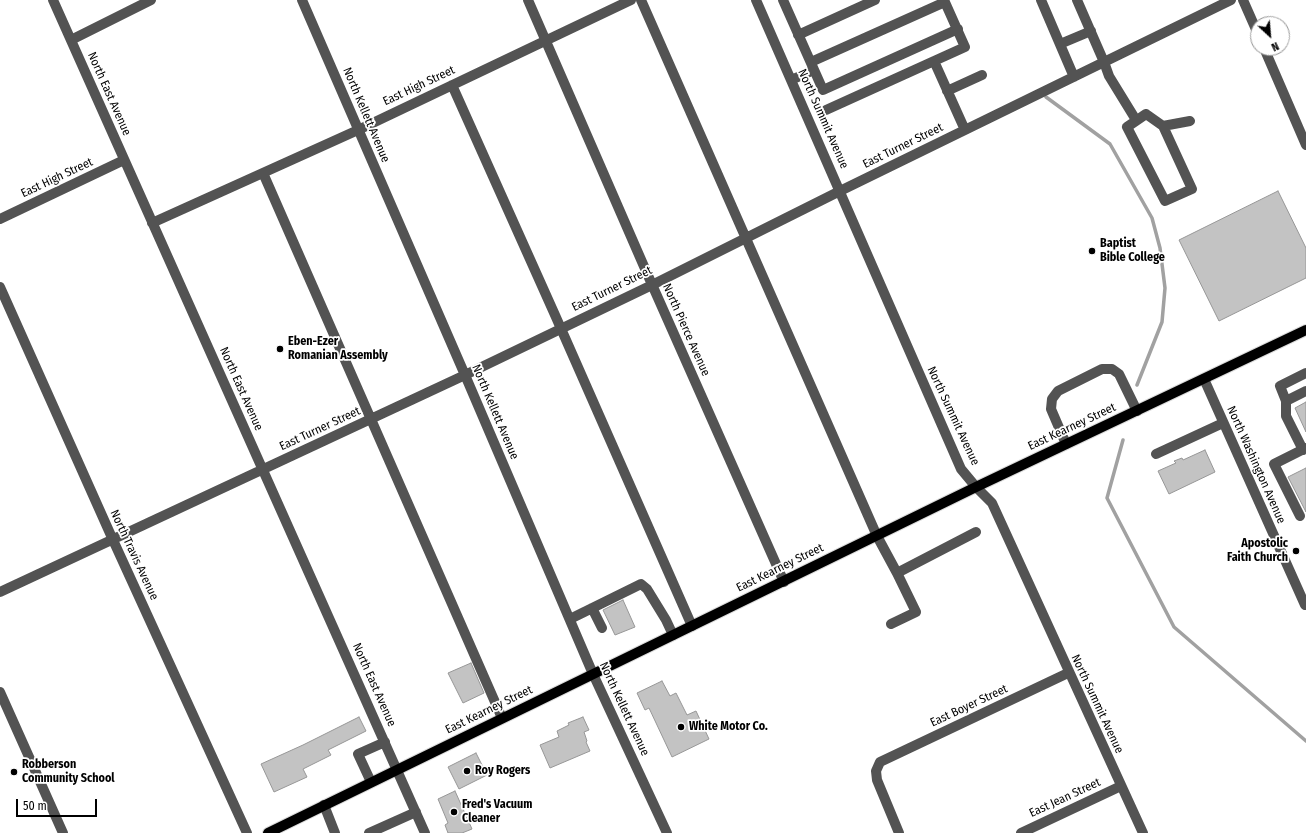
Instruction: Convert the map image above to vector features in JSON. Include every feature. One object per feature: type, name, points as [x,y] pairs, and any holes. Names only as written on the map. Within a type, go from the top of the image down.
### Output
[{"type":"main road","name":"East Kearney Street","points":[[268,833],[976,487],[1306,330]]},
{"type":"street","name":"North East Avenue","points":[[53,0],[425,833]]},
{"type":"street","points":[[71,40],[151,0]]},
{"type":"street","name":"North Kellett Avenue","points":[[302,0],[466,375],[593,674],[667,833]]},
{"type":"street","name":"North Pierce Avenue","points":[[528,0],[652,285],[784,582]]},
{"type":"street","name":"East High Street","points":[[152,223],[358,130],[631,0]]},
{"type":"street","points":[[641,0],[877,536],[916,612],[891,624]]},
{"type":"street","name":"North Summit Avenue","points":[[756,0],[962,469],[976,487],[992,503],[1142,833]]},
{"type":"street","points":[[798,35],[875,0]]},
{"type":"street","points":[[1041,0],[1074,77]]},
{"type":"street","points":[[1077,0],[1091,30],[1109,76],[1136,120]]},
{"type":"street","name":"East Turner Street","points":[[0,592],[466,375],[1232,0]]},
{"type":"street","points":[[1243,0],[1250,16]]},
{"type":"street","points":[[787,1],[798,35],[823,90],[958,30]]},
{"type":"street","points":[[791,80],[813,66],[945,1],[965,47],[826,110]]},
{"type":"street","points":[[1060,44],[1091,30]]},
{"type":"street","points":[[1267,56],[1306,145]]},
{"type":"street","points":[[934,61],[965,130]]},
{"type":"street","points":[[947,91],[982,75]]},
{"type":"street","points":[[452,85],[692,626]]},
{"type":"street","points":[[1146,114],[1163,126],[1192,189],[1165,202],[1127,127],[1146,114]]},
{"type":"street","points":[[1163,126],[1190,121]]},
{"type":"street","name":"East High Street","points":[[0,219],[124,160]]},
{"type":"street","points":[[263,173],[502,718]]},
{"type":"street","name":"North Travis Avenue","points":[[0,287],[113,540],[247,833]]},
{"type":"street","points":[[1066,444],[1051,409],[1052,399],[1058,391],[1102,369],[1112,369],[1119,374],[1137,411]]},
{"type":"street","points":[[1300,516],[1274,464],[1304,449],[1286,416],[1286,401],[1280,386],[1306,373]]},
{"type":"street","name":"North Washington Avenue","points":[[1204,379],[1304,605]]},
{"type":"street","points":[[1286,401],[1306,391]]},
{"type":"street","points":[[1156,454],[1223,423]]},
{"type":"street","points":[[897,573],[976,532]]},
{"type":"street","points":[[570,619],[641,584],[647,589],[666,620],[673,635]]},
{"type":"street","points":[[592,608],[602,628]]},
{"type":"street","name":"East Boyer Street","points":[[899,833],[876,780],[876,771],[880,762],[1068,673]]},
{"type":"street","points":[[0,692],[63,833]]},
{"type":"street","points":[[371,782],[358,754],[385,742]]},
{"type":"street","name":"East Jean Street","points":[[1021,833],[1121,786]]},
{"type":"street","points":[[324,805],[335,833]]},
{"type":"street","points":[[369,833],[416,812]]},
{"type":"building","points":[[1278,191],[1306,248],[1306,278],[1219,321],[1179,240]]},
{"type":"building","points":[[1306,402],[1306,432],[1295,408]]},
{"type":"building","points":[[1205,450],[1215,472],[1169,494],[1158,471],[1176,463],[1174,461],[1182,458],[1183,460]]},
{"type":"building","points":[[1306,468],[1306,512],[1288,477]]},
{"type":"building","points":[[623,600],[635,627],[615,635],[603,610]]},
{"type":"building","points":[[471,663],[484,693],[463,703],[448,673]]},
{"type":"building","name":"White Motor Co.","points":[[662,681],[670,696],[676,693],[687,715],[696,711],[709,739],[672,757],[649,708],[645,710],[637,693]]},
{"type":"building","points":[[359,717],[366,731],[328,750],[331,755],[303,769],[307,777],[274,792],[261,764]]},
{"type":"building","points":[[583,717],[589,730],[584,732],[590,751],[550,768],[540,745],[559,737],[557,731],[569,725],[568,723]]},
{"type":"building","name":"Roy Rogers","points":[[476,753],[487,775],[459,789],[448,767]]},
{"type":"building","name":"Fred's Vacuum Cleaner","points":[[455,791],[472,829],[462,833],[448,833],[445,825],[448,823],[438,799]]},
{"type":"waterway","points":[[1046,97],[1110,144],[1152,218],[1160,248],[1165,288],[1162,322],[1137,385]]},
{"type":"waterway","points":[[1123,440],[1107,498],[1174,627],[1306,741]]},
{"type":"place","name":"Baptist Bible College","points":[[1092,251]]},
{"type":"place","name":"Eben-Ezer Romanian Assembly","points":[[280,349]]},
{"type":"place","name":"Apostolic Faith Church","points":[[1296,551]]},
{"type":"place","name":"White Motor Co.","points":[[681,727]]},
{"type":"place","name":"Roy Rogers","points":[[467,771]]},
{"type":"place","name":"Robberson Community School","points":[[14,772]]},
{"type":"place","name":"Fred's Vacuum Cleaner","points":[[454,812]]}]
